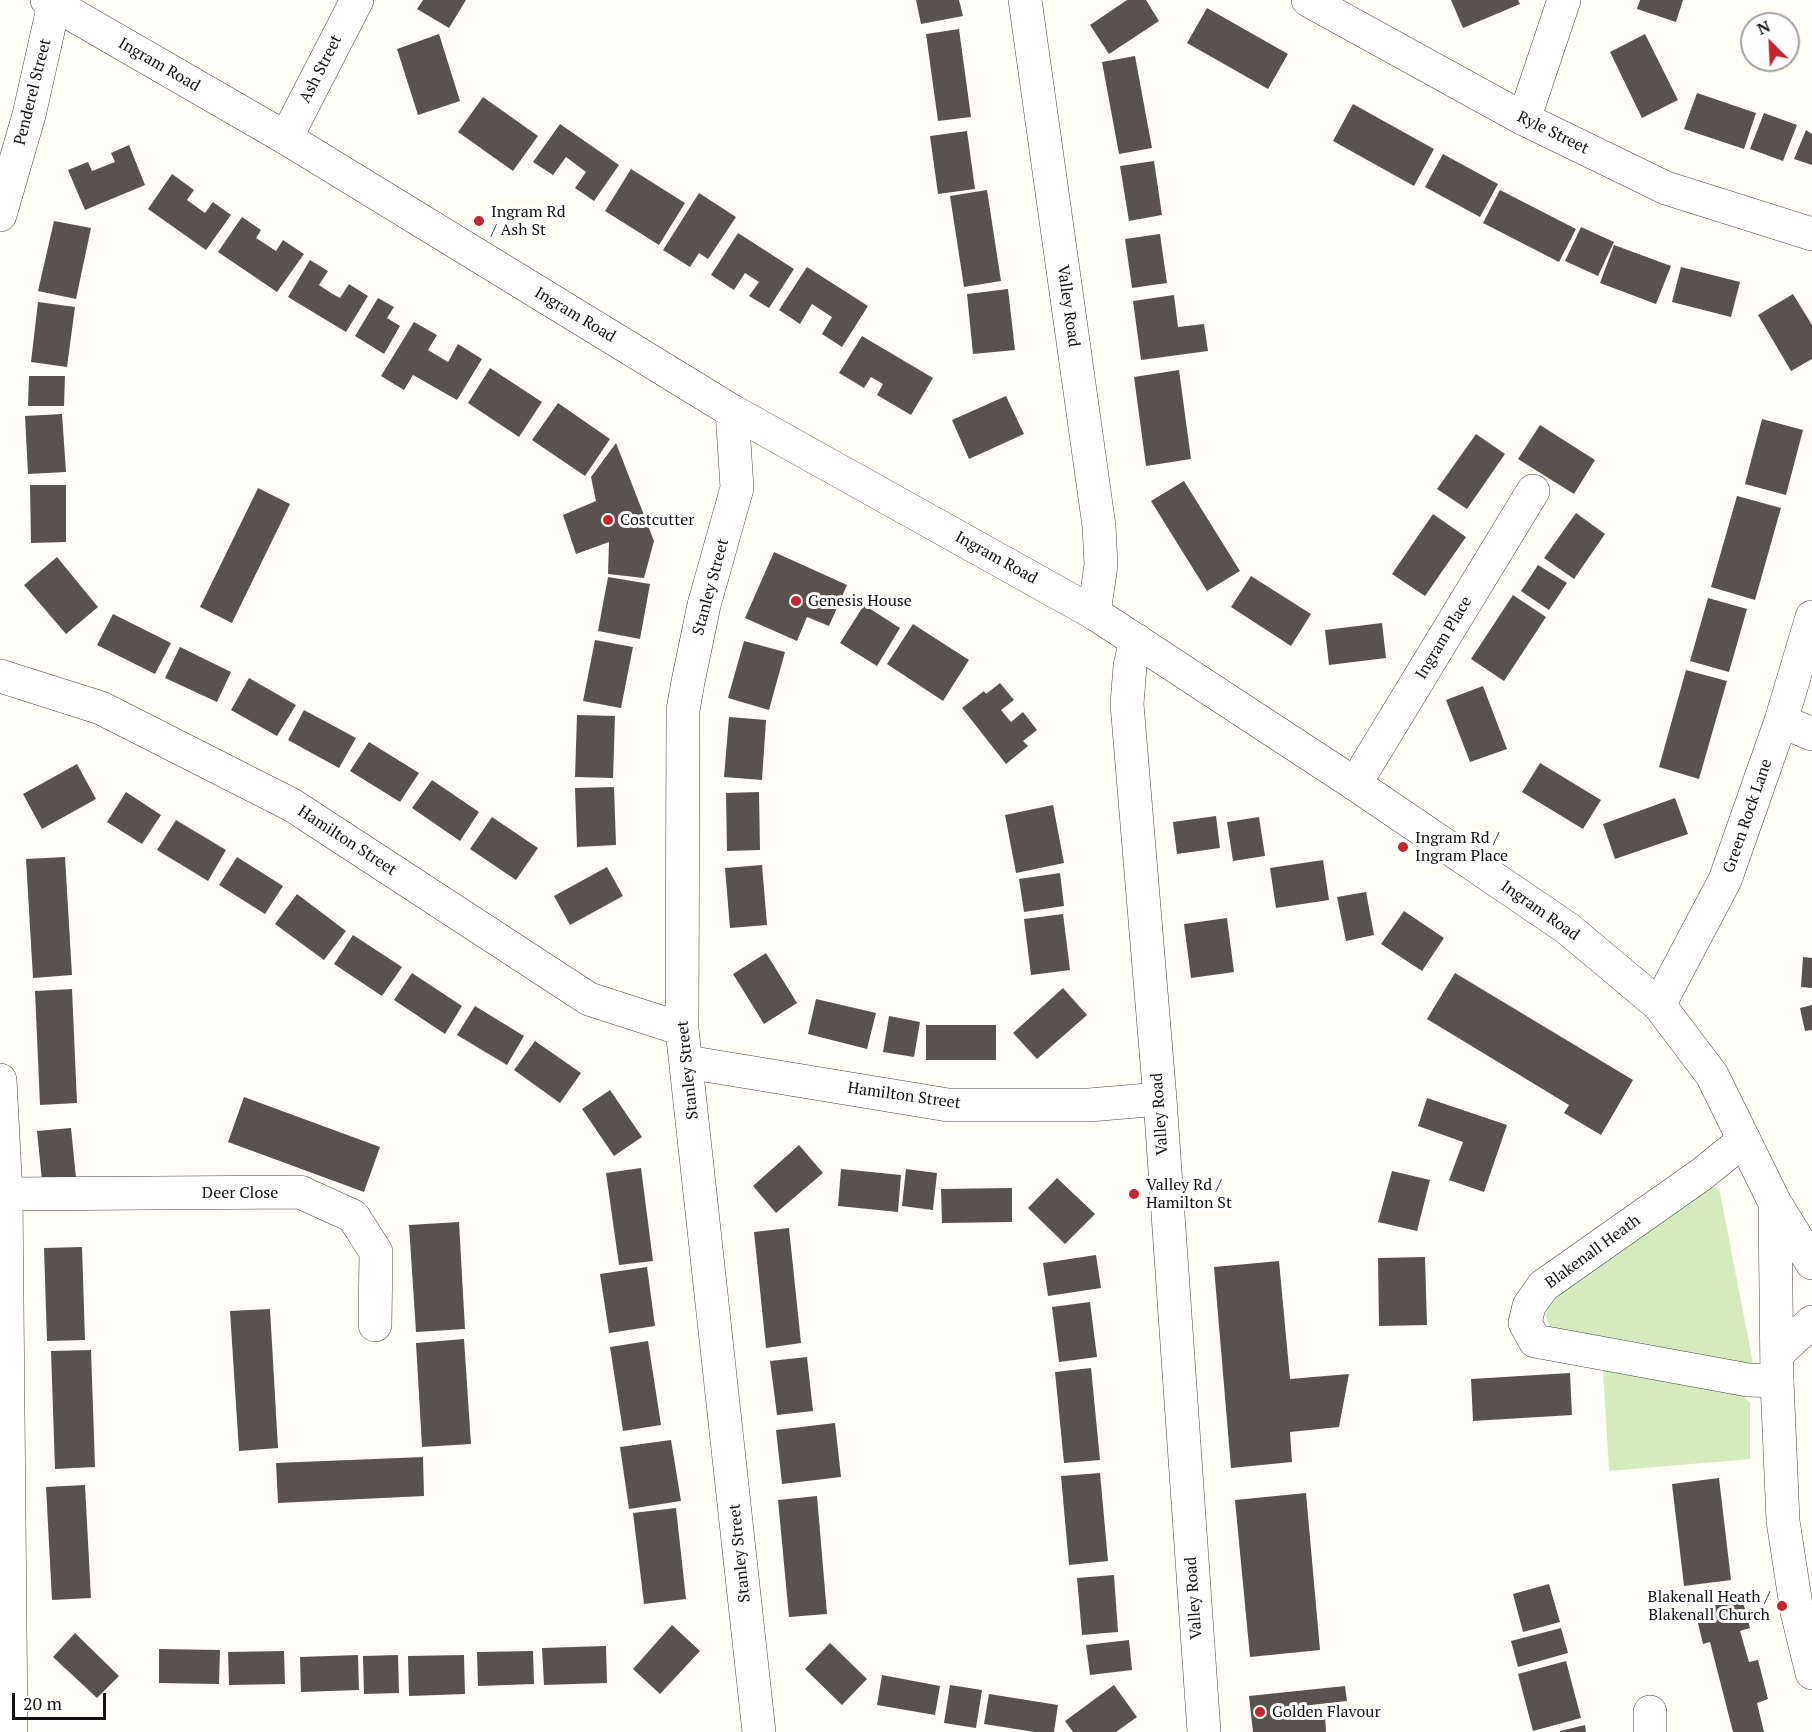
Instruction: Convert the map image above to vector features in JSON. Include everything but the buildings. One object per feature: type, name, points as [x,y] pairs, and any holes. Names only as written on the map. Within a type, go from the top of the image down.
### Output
[{"type":"street","name":"Ash Street","points":[[286,138],[357,0]]},
{"type":"street","name":"Valley Road","points":[[1025,0],[1099,526],[1101,565],[1094,613]]},
{"type":"street","name":"Ryle Street","points":[[1308,0],[1524,119],[1666,188],[1812,234]]},
{"type":"street","points":[[1524,119],[1564,0]]},
{"type":"street","name":"Ingram Road","points":[[50,2],[286,138],[732,411],[1094,613],[1355,784],[1567,928],[1659,1005],[1712,1075],[1775,1203],[1812,1263]]},
{"type":"street","name":"Penderel Street","points":[[0,215],[29,115],[50,2]]},
{"type":"street","name":"Stanley Street","points":[[732,411],[737,488],[704,605],[684,710],[682,1029],[759,1732]]},
{"type":"street","name":"Ingram Place","points":[[1355,784],[1533,491]]},
{"type":"street","name":"Green Rock Lane","points":[[1659,1005],[1725,880],[1781,721],[1812,616]]},
{"type":"street","name":"Valley Road","points":[[1136,640],[1130,666],[1127,704],[1160,1099],[1204,1732]]},
{"type":"street","name":"Hamilton Street","points":[[0,676],[101,708],[292,805],[589,999],[682,1029]]},
{"type":"street","points":[[1781,721],[1812,734]]},
{"type":"street","name":"Hamilton Street","points":[[687,1062],[948,1105],[1089,1105],[1160,1099]]},
{"type":"street","points":[[0,1080],[6,1194],[11,1732]]},
{"type":"street","name":"Blakenall Heath","points":[[1744,1140],[1702,1174],[1543,1286],[1529,1306],[1525,1323],[1535,1341],[1748,1380],[1777,1367]]},
{"type":"street","name":"Deer Close","points":[[6,1194],[300,1192],[353,1216],[376,1252],[375,1325]]},
{"type":"street","points":[[1775,1203],[1777,1367],[1784,1521],[1797,1612],[1812,1673]]},
{"type":"street","points":[[1777,1367],[1812,1322]]},
{"type":"green space","points":[[1702,1186],[1719,1188],[1753,1363],[1741,1364],[1552,1330],[1545,1316],[1553,1295]]},
{"type":"green space","points":[[1603,1369],[1738,1390],[1750,1403],[1750,1459],[1609,1471]]},
{"type":"place","name":"Ingram Rd / Ash St","points":[[479,221]]},
{"type":"place","name":"Costcutter","points":[[608,520]]},
{"type":"place","name":"Genesis House","points":[[796,601]]},
{"type":"place","name":"Ingram Rd / Ingram Place","points":[[1403,847]]},
{"type":"place","name":"Valley Rd / Hamilton St","points":[[1134,1194]]},
{"type":"place","name":"Blakenall Heath / Blakenall Church","points":[[1782,1606]]},
{"type":"place","name":"Golden Flavour","points":[[1260,1712]]}]
